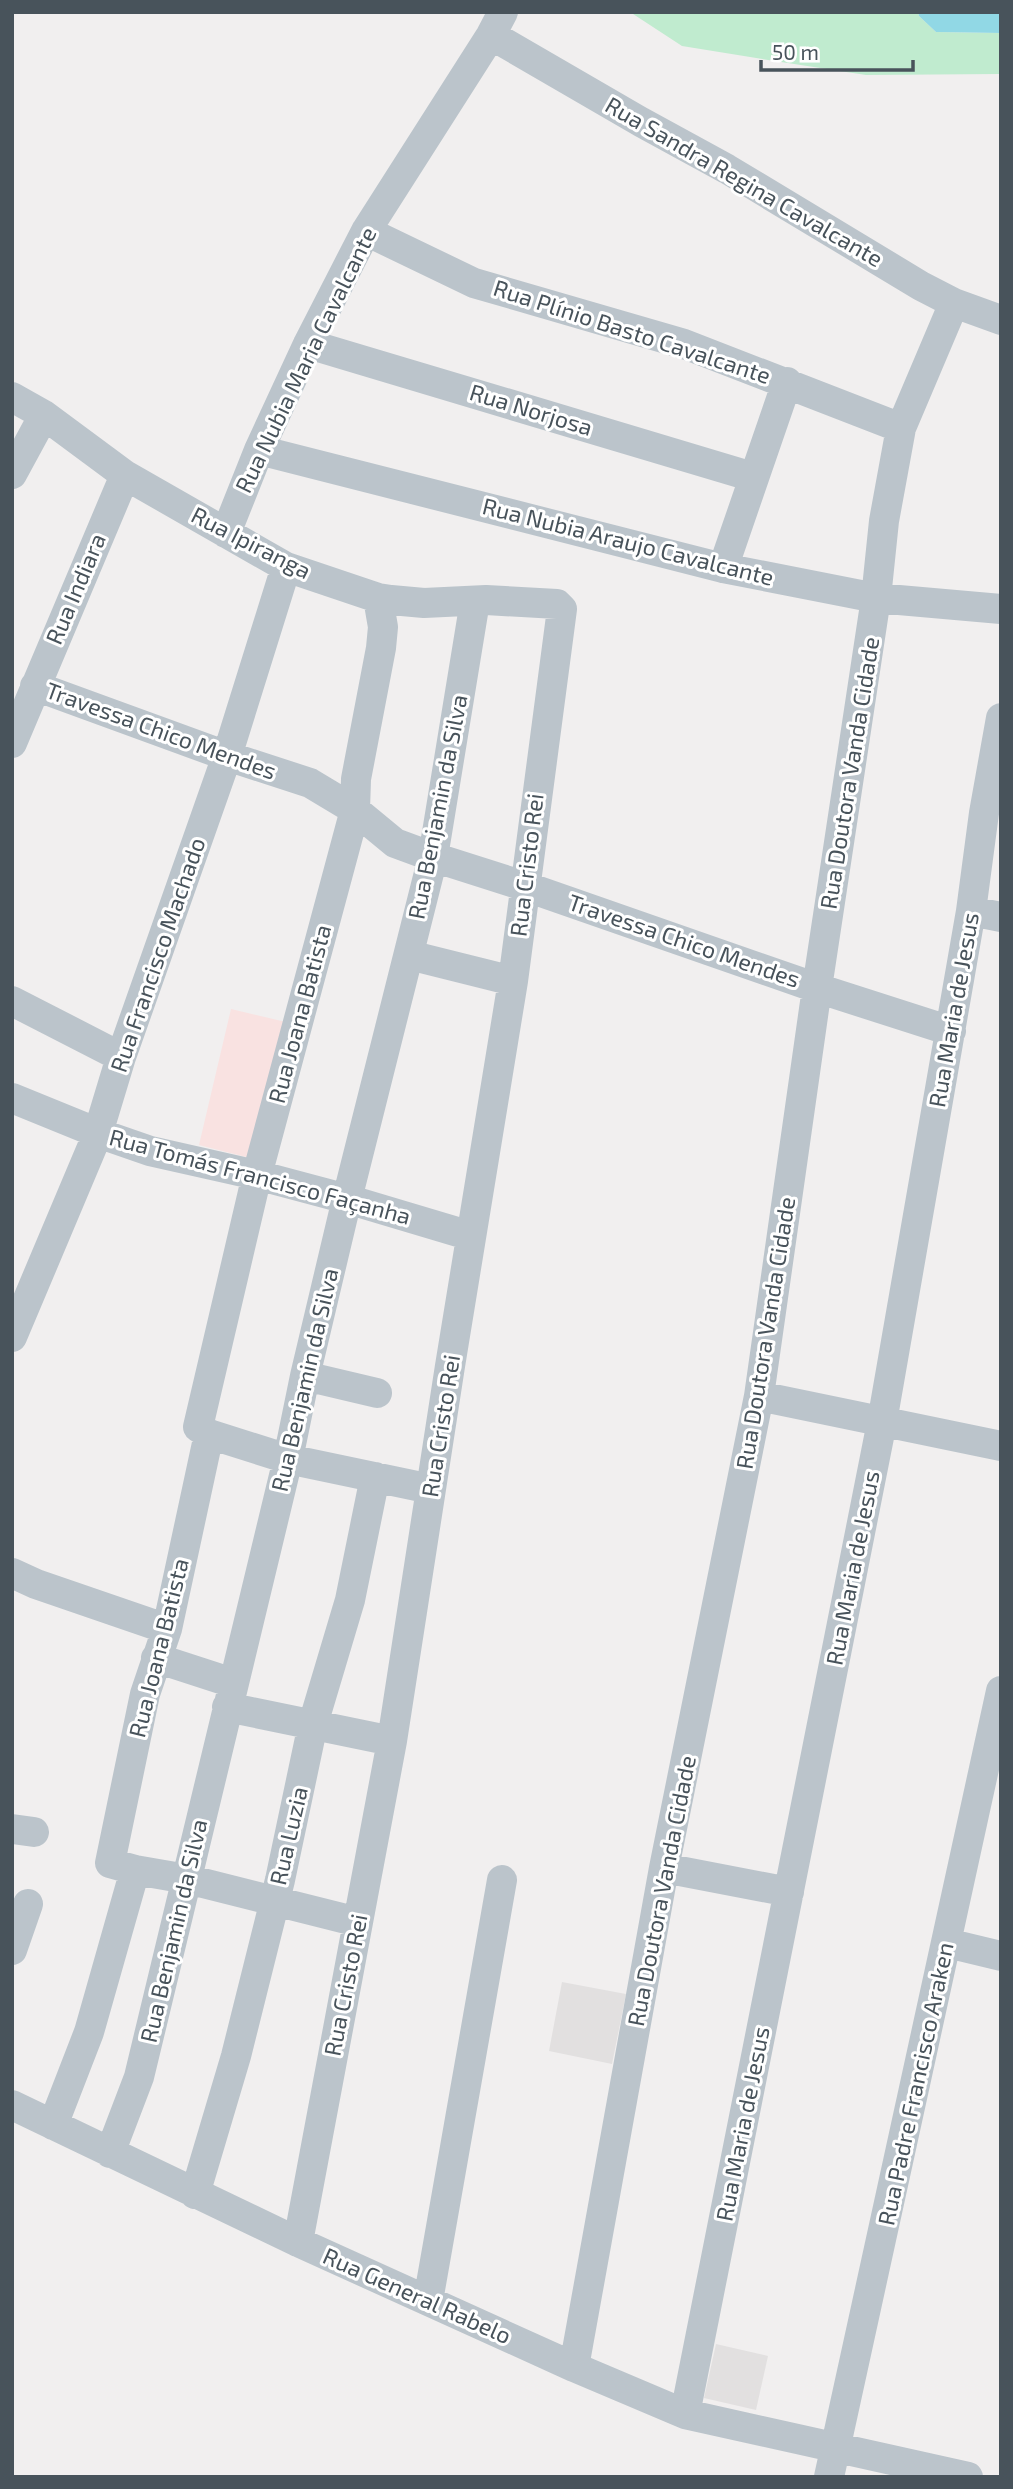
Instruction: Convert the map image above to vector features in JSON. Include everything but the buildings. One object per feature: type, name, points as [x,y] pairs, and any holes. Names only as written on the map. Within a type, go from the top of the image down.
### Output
[{"type":"street","name":"Rua Nubia Maria Cavalcante","points":[[226,533],[259,450],[366,231],[497,24]]},
{"type":"street","name":"Rua Sandra Regina Cavalcante","points":[[497,24],[641,122],[727,169],[921,286],[954,303],[1001,320]]},
{"type":"street","name":"Rua Plínio Basto Cavalcante","points":[[366,231],[474,283],[684,344],[901,428]]},
{"type":"street","name":"Rua Doutora Vanda Cidade","points":[[574,2367],[664,1868],[759,1396],[876,598],[884,521],[901,428],[954,303]]},
{"type":"street","name":"Rua Norjosa","points":[[309,344],[753,477]]},
{"type":"street","points":[[723,568],[787,382]]},
{"type":"street","name":"Rua Ipiranga","points":[[12,397],[44,415],[125,475],[286,566],[377,598],[424,603],[475,601],[560,606]]},
{"type":"street","points":[[12,474],[44,415]]},
{"type":"street","name":"Rua Nubia Araujo Cavalcante","points":[[259,450],[723,568],[876,598],[1001,609]]},
{"type":"street","name":"Rua Indiara","points":[[12,743],[125,475]]},
{"type":"street","name":"Rua Francisco Machado","points":[[12,1337],[98,1133],[121,1057],[227,757],[286,566]]},
{"type":"street","name":"Rua Joana Batista","points":[[53,2125],[89,2032],[123,1867],[145,1694],[167,1629],[204,1430],[257,1175],[355,810],[356,779],[382,648],[383,627],[377,598]]},
{"type":"street","name":"Rua Benjamin da Silva","points":[[110,2153],[139,2077],[288,1459],[347,1199],[433,857],[475,601]]},
{"type":"street","name":"Rua Cristo Rei","points":[[298,2242],[392,1741],[513,981],[562,612],[560,606]]},
{"type":"street","name":"Travessa Chico Mendes","points":[[35,686],[227,757],[310,783],[355,810],[396,843],[433,857],[951,1031]]},
{"type":"street","name":"Rua Maria de Jesus","points":[[685,2414],[882,1422],[951,1031],[1001,718]]},
{"type":"street","points":[[971,911],[1001,917]]},
{"type":"street","points":[[409,955],[513,981]]},
{"type":"street","points":[[12,1001],[121,1057]]},
{"type":"street","name":"Rua Tomás Francisco Façanha","points":[[12,1098],[150,1151],[257,1175],[471,1236]]},
{"type":"street","points":[[305,1376],[377,1393]]},
{"type":"street","points":[[759,1396],[1001,1446]]},
{"type":"street","points":[[204,1430],[288,1459],[431,1489]]},
{"type":"street","name":"Rua Luzia","points":[[195,2194],[236,2056],[313,1724],[350,1600],[375,1477]]},
{"type":"street","points":[[12,1573],[36,1584],[167,1629]]},
{"type":"street","points":[[156,1658],[230,1695],[313,1724],[392,1741]]},
{"type":"street","name":"Rua Padre Francisco Araken","points":[[832,2463],[1001,1691]]},
{"type":"street","points":[[123,1867],[187,1879],[358,1922]]},
{"type":"street","points":[[664,1868],[789,1892]]},
{"type":"street","points":[[428,2301],[502,1880]]},
{"type":"street","points":[[12,1950],[27,1904]]},
{"type":"street","points":[[947,1943],[1001,1956]]},
{"type":"street","name":"Rua General Rabelo","points":[[12,2105],[298,2242],[574,2367],[685,2414],[832,2463],[968,2477]]},
{"type":"shaded area","points":[[231,1009],[290,1023],[258,1160],[199,1145]]},
{"type":"shaded area","points":[[562,1982],[626,1994],[612,2064],[549,2051]]},
{"type":"shaded area","points":[[716,2344],[768,2356],[756,2410],[704,2398]]},
{"type":"green space","points":[[630,12],[918,12],[936,32],[1001,33],[1001,74],[866,75],[682,46]]},
{"type":"water","points":[[918,12],[1001,12],[1001,33],[936,32]]}]
